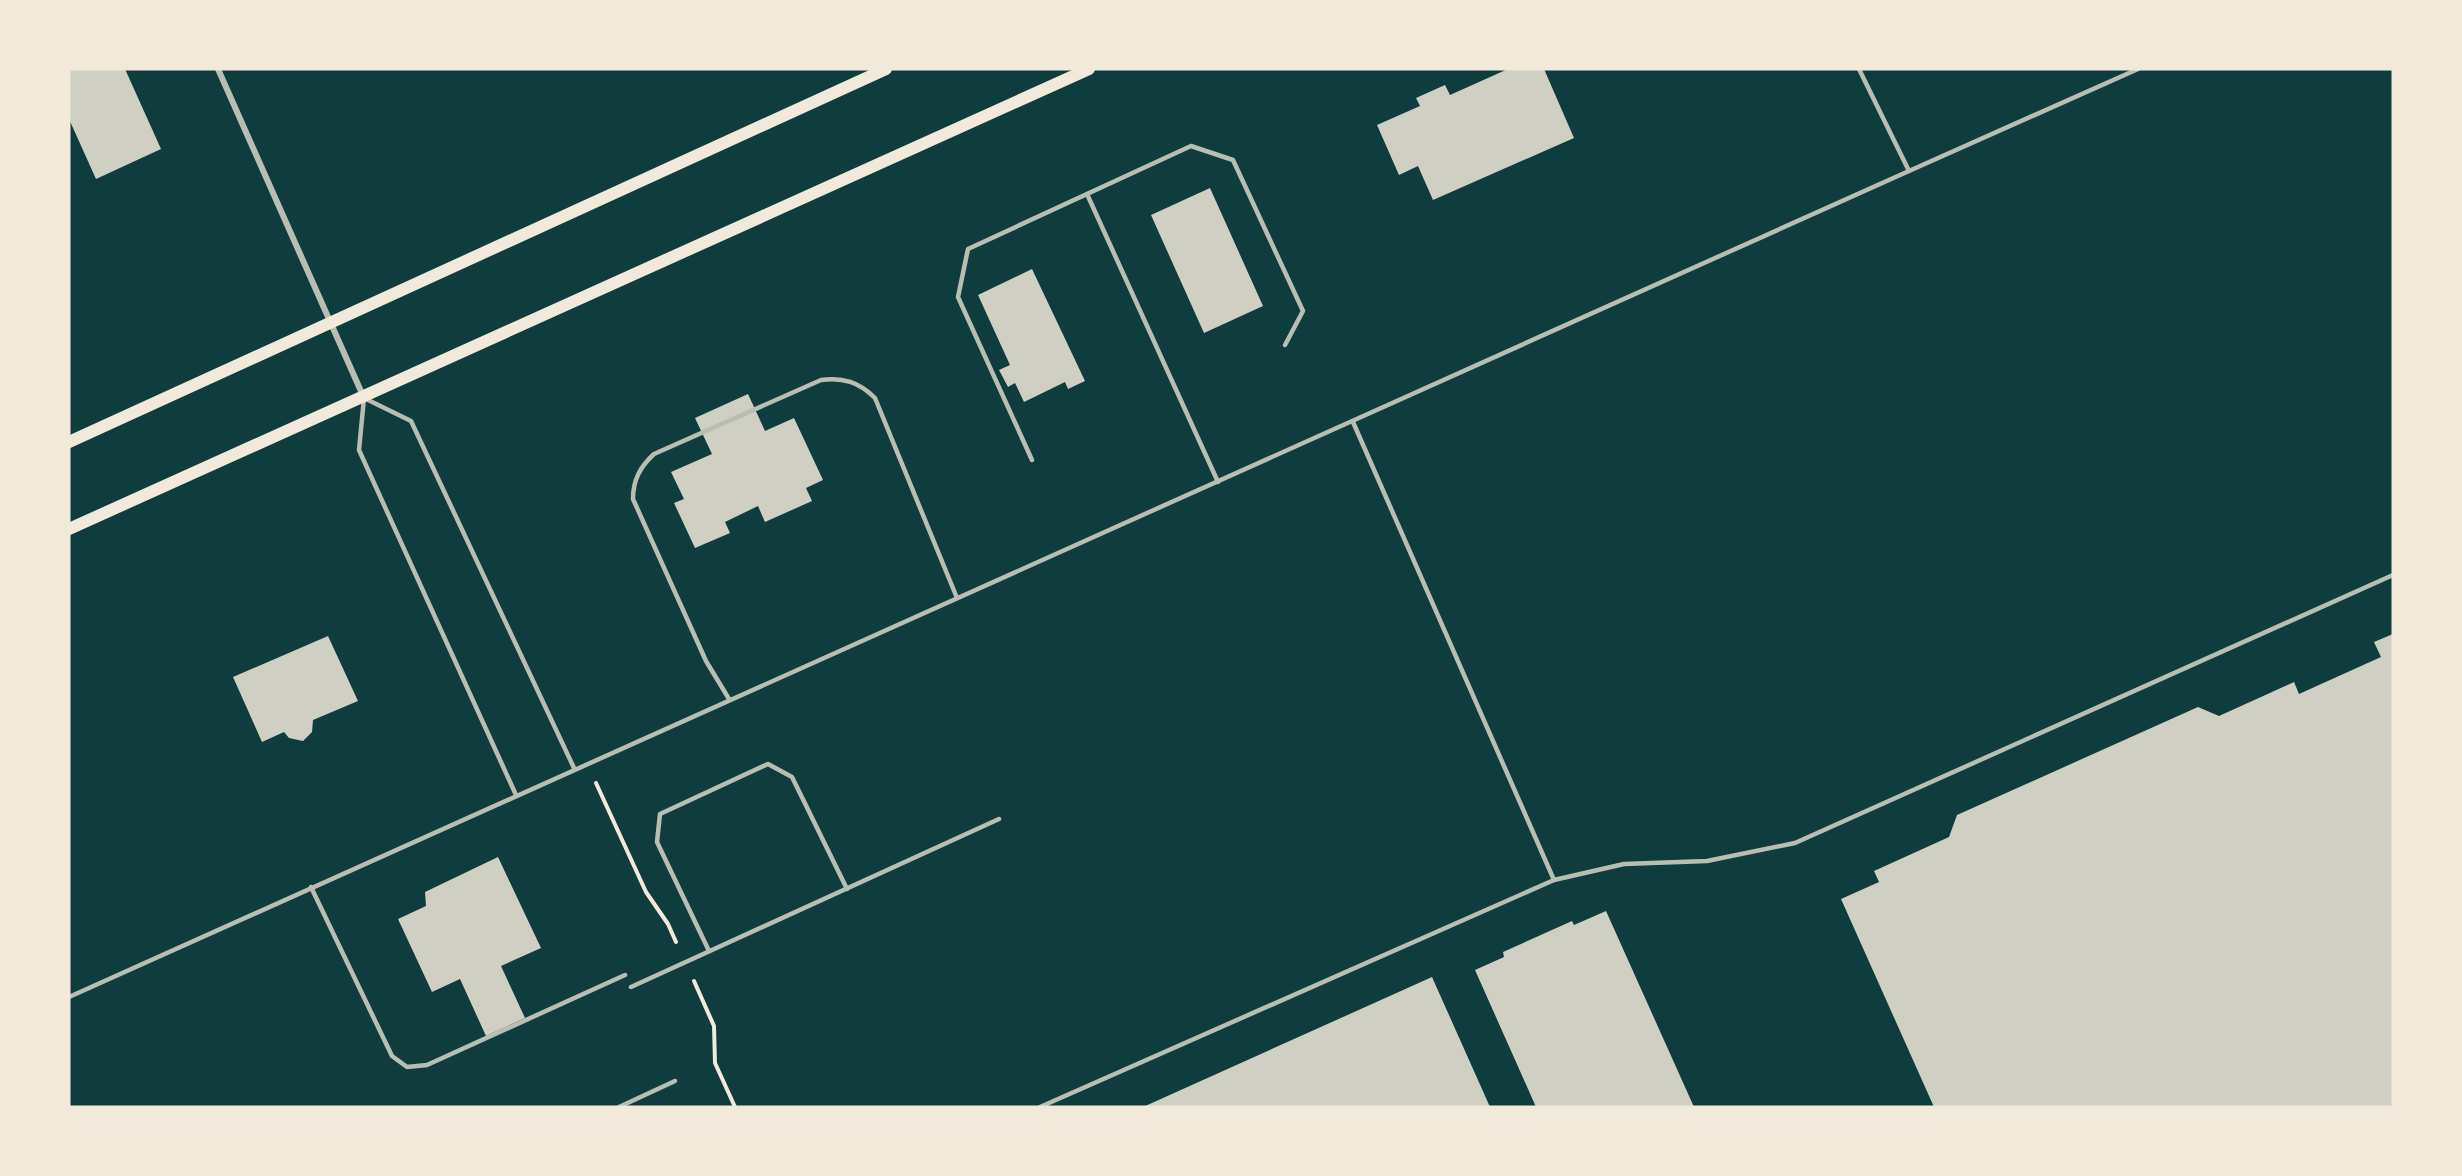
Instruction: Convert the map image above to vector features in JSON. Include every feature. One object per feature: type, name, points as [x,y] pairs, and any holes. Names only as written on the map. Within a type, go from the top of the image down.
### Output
[{"type":"main road","points":[[69,442],[886,69]]},
{"type":"main road","points":[[69,529],[364,398],[1089,69]]},
{"type":"street","points":[[218,69],[364,398]]},
{"type":"lane","points":[[1859,69],[1909,171]]},
{"type":"lane","points":[[69,997],[574,768],[1353,422],[2138,69]]},
{"type":"lane","points":[[1032,460],[958,297],[968,249],[1191,146],[1233,160],[1303,311],[1285,345]]},
{"type":"lane","points":[[1087,194],[1218,482]]},
{"type":"lane","points":[[729,699],[706,661],[633,500],[633,487],[644,464],[654,454],[811,384],[836,378],[850,381],[864,387],[875,398],[957,598]]},
{"type":"lane","points":[[516,795],[359,450],[364,398],[411,420],[574,768]]},
{"type":"lane","points":[[1353,422],[1554,880]]},
{"type":"lane","points":[[1040,1107],[1554,880],[1624,864],[1707,861],[1795,843],[2393,575]]},
{"type":"lane","points":[[709,951],[657,842],[660,814],[768,764],[792,777],[847,889]]},
{"type":"lane","points":[[631,987],[999,819]]},
{"type":"lane","points":[[311,888],[392,1056],[407,1067],[427,1065],[625,975]]},
{"type":"lane","points":[[619,1107],[675,1081]]},
{"type":"path","points":[[586,763],[646,892],[668,924],[714,1026],[715,1063],[735,1107]]},
{"type":"building","points":[[69,69],[125,69],[161,149],[96,179],[69,119]]},
{"type":"building","points":[[1508,69],[1544,69],[1574,138],[1433,200],[1418,166],[1399,175],[1377,125],[1420,106],[1416,98],[1445,85],[1450,95]]},
{"type":"building","points":[[1210,188],[1263,306],[1204,333],[1151,215]]},
{"type":"building","points":[[1032,269],[1085,381],[1068,389],[1065,382],[1024,402],[1015,383],[1008,387],[999,370],[1010,365],[978,295]]},
{"type":"building","points":[[748,394],[765,431],[794,418],[823,480],[806,488],[812,501],[765,522],[758,506],[725,522],[730,533],[695,548],[674,503],[684,499],[671,472],[712,454],[695,418]]},
{"type":"building","points":[[2393,634],[2393,1107],[1934,1107],[1841,899],[1879,882],[1874,871],[1949,837],[1957,815],[2198,707],[2219,716],[2294,682],[2299,694],[2381,657],[2374,642]]},
{"type":"building","points":[[328,636],[358,701],[313,720],[312,732],[303,741],[289,738],[284,732],[262,742],[233,677]]},
{"type":"building","points":[[498,857],[541,948],[501,966],[525,1018],[486,1036],[460,979],[432,992],[398,919],[426,906],[425,892]]},
{"type":"building","points":[[1606,911],[1694,1107],[1536,1107],[1475,970],[1504,957],[1503,952],[1572,921],[1574,925]]},
{"type":"building","points":[[1432,977],[1490,1107],[1143,1107]]}]
